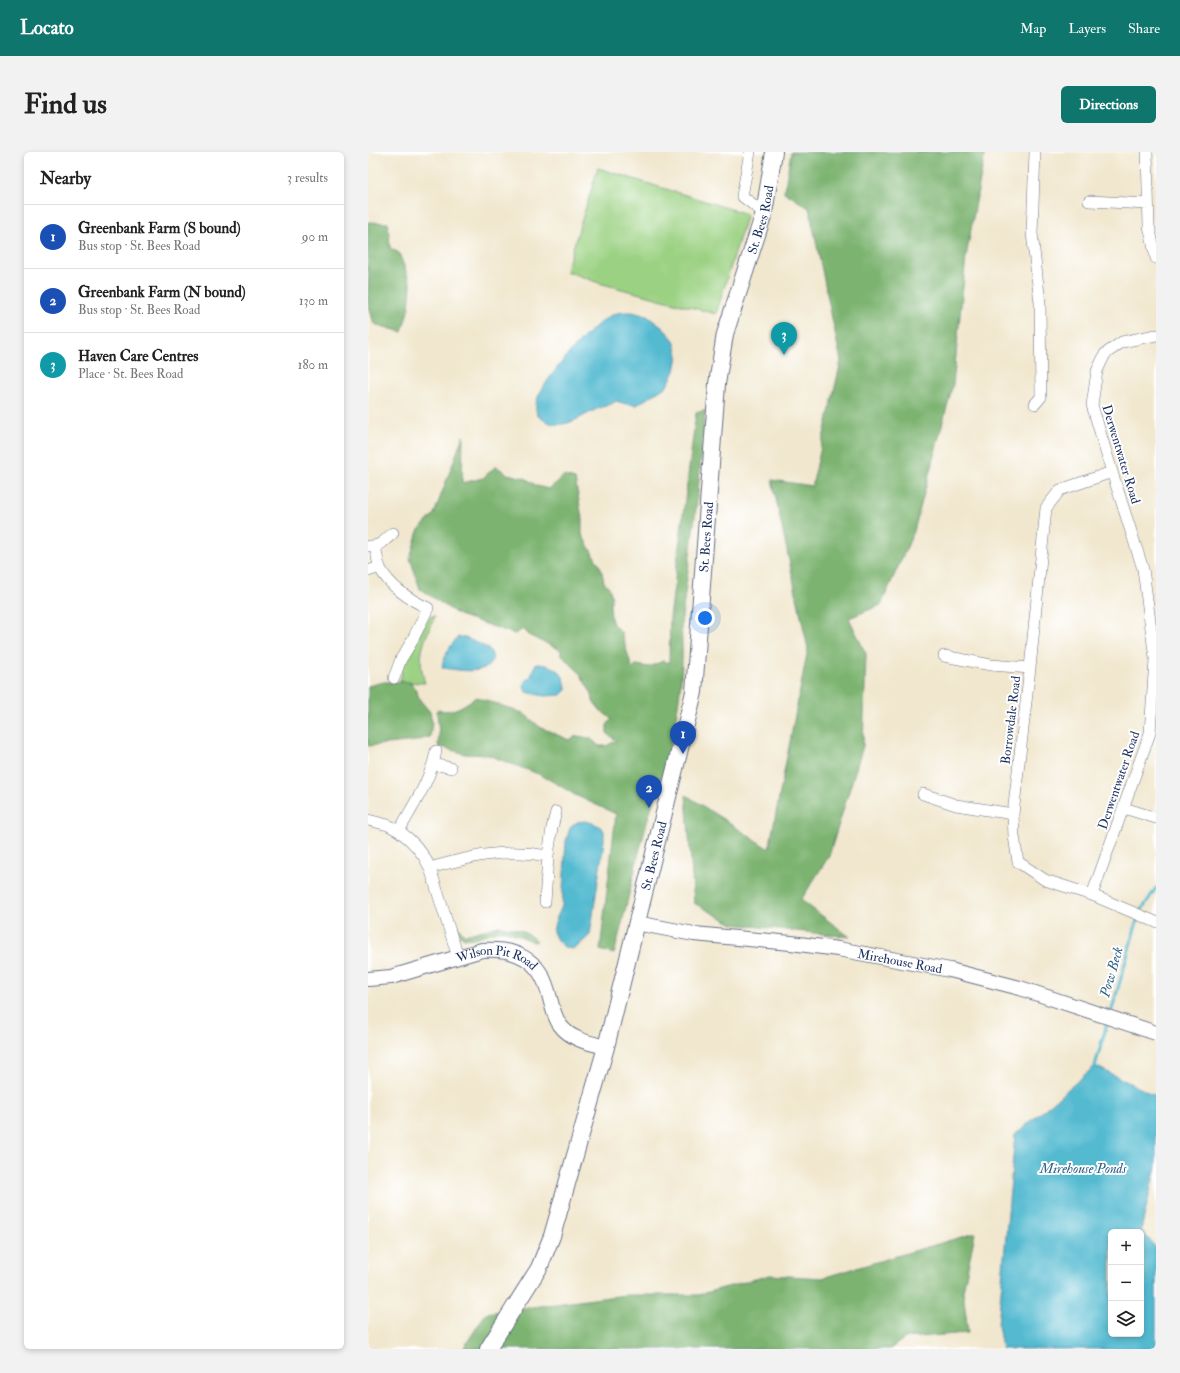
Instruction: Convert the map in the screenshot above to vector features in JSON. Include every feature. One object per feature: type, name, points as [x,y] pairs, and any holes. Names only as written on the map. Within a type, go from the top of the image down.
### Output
[{"type":"main road","name":"St. Bees Road","points":[[488,1349],[539,1268],[552,1236],[606,1047],[694,692],[719,366],[725,334],[764,213],[774,152]]},
{"type":"street","points":[[750,152],[742,196],[764,213]]},
{"type":"street","points":[[1035,152],[1032,233],[1040,303],[1041,390],[1041,397],[1035,404]]},
{"type":"street","points":[[1147,152],[1149,226],[1156,258]]},
{"type":"street","points":[[1089,201],[1148,204]]},
{"type":"street","name":"Derwentwater Road","points":[[1092,895],[1150,733],[1155,659],[1143,569],[1092,405],[1096,371],[1105,354],[1122,342],[1156,335]]},
{"type":"street","name":"Borrowdale Road","points":[[1112,472],[1060,490],[1046,508],[1030,668],[1013,814],[1014,836],[1018,862],[1044,880],[1092,895],[1156,922]]},
{"type":"street","points":[[393,533],[383,543],[371,546],[380,567],[386,577],[396,587],[412,599],[428,608],[411,643],[400,659],[394,678]]},
{"type":"street","points":[[368,571],[380,567]]},
{"type":"street","points":[[944,656],[992,665],[1030,668]]},
{"type":"street","points":[[399,831],[429,776],[434,764],[436,751]]},
{"type":"street","points":[[434,764],[450,768]]},
{"type":"street","points":[[923,794],[956,805],[1013,814]]},
{"type":"street","points":[[1124,808],[1156,818]]},
{"type":"street","points":[[545,902],[548,856],[556,812]]},
{"type":"street","points":[[368,820],[388,825],[399,831],[417,846],[424,856],[430,868],[458,956]]},
{"type":"street","points":[[430,868],[471,857],[505,852],[548,856]]},
{"type":"street","name":"Mirehouse Road","points":[[636,922],[694,934],[838,949],[950,970],[1020,988],[1156,1033]]},
{"type":"street","name":"Wilson Pit Road","points":[[368,979],[391,977],[482,950],[496,949],[512,951],[526,958],[537,968],[546,984],[554,1015],[560,1025],[576,1039],[606,1047]]},
{"type":"green space","points":[[791,152],[985,152],[966,257],[953,384],[914,531],[881,605],[849,618],[866,654],[863,746],[829,856],[801,900],[850,937],[733,924],[694,903],[686,795],[769,849],[808,649],[772,480],[812,486],[841,361],[809,208],[784,192]]},
{"type":"green space","points":[[598,168],[747,214],[716,314],[599,283],[566,271]]},
{"type":"green space","points":[[368,222],[388,223],[390,248],[399,253],[411,285],[409,308],[402,332],[374,324],[368,302]]},
{"type":"green space","points":[[705,410],[698,493],[681,624],[682,659],[680,694],[677,712],[666,763],[645,830],[614,954],[600,950],[616,814],[575,795],[541,775],[488,755],[465,754],[438,746],[439,734],[437,710],[454,710],[477,697],[523,713],[540,727],[569,740],[577,736],[590,738],[599,746],[606,746],[616,741],[607,733],[607,725],[612,719],[601,711],[593,701],[592,694],[579,672],[561,655],[561,650],[530,636],[523,629],[515,634],[459,615],[420,589],[410,558],[418,531],[434,514],[463,436],[462,483],[483,478],[496,466],[507,474],[525,478],[537,486],[549,489],[564,476],[575,479],[582,518],[582,535],[601,568],[604,582],[609,587],[612,597],[610,605],[611,618],[613,624],[621,632],[632,668],[636,665],[649,667],[663,661],[669,663],[670,618],[696,413]]},
{"type":"green space","points":[[431,616],[435,616],[422,649],[421,656],[422,673],[425,683],[400,682],[402,673],[400,670]]},
{"type":"green space","points":[[384,682],[409,682],[416,690],[420,700],[430,712],[432,722],[430,737],[416,741],[368,746],[368,686]]},
{"type":"green space","points":[[456,924],[465,935],[499,926],[523,931],[537,941],[533,942],[514,933],[505,931],[494,932],[468,939],[459,933]]},
{"type":"green space","points":[[975,1233],[963,1291],[968,1333],[905,1338],[890,1349],[463,1349],[486,1313],[625,1295],[698,1295],[770,1275],[822,1278]]},
{"type":"water","points":[[632,312],[647,316],[663,328],[674,340],[678,355],[675,371],[667,386],[637,405],[616,401],[568,423],[553,424],[545,421],[537,415],[536,404],[541,391],[570,352],[582,339],[605,319],[616,313]]},
{"type":"water","points":[[458,637],[463,637],[476,642],[489,650],[492,660],[489,665],[484,669],[470,671],[442,668],[447,652]]},
{"type":"water","points":[[536,664],[553,667],[561,674],[564,678],[566,690],[561,695],[544,696],[526,692],[523,685],[526,680],[531,677],[532,671]]},
{"type":"water","points":[[586,821],[596,824],[604,831],[604,841],[590,935],[577,947],[571,949],[564,947],[557,940],[553,932],[555,922],[562,906],[566,841],[570,828],[577,822]]},
{"type":"water","name":"Mirehouse Ponds","points":[[1095,1066],[1156,1096],[1156,1166],[1141,1229],[1108,1229],[1108,1337],[1144,1337],[1144,1234],[1156,1248],[1156,1349],[1002,1349],[998,1325],[1015,1135]]},
{"type":"waterway","name":"Pow Beck","points":[[1111,1013],[1139,914],[1156,888]]},
{"type":"waterway","name":"Pow Beck","points":[[1095,1066],[1108,1020]]},
{"type":"place","name":"Haven Care Centres","points":[[784,355]]},
{"type":"place","name":"Greenbank Farm (S bound)","points":[[683,754]]},
{"type":"place","name":"Greenbank Farm (N bound)","points":[[649,808]]}]
